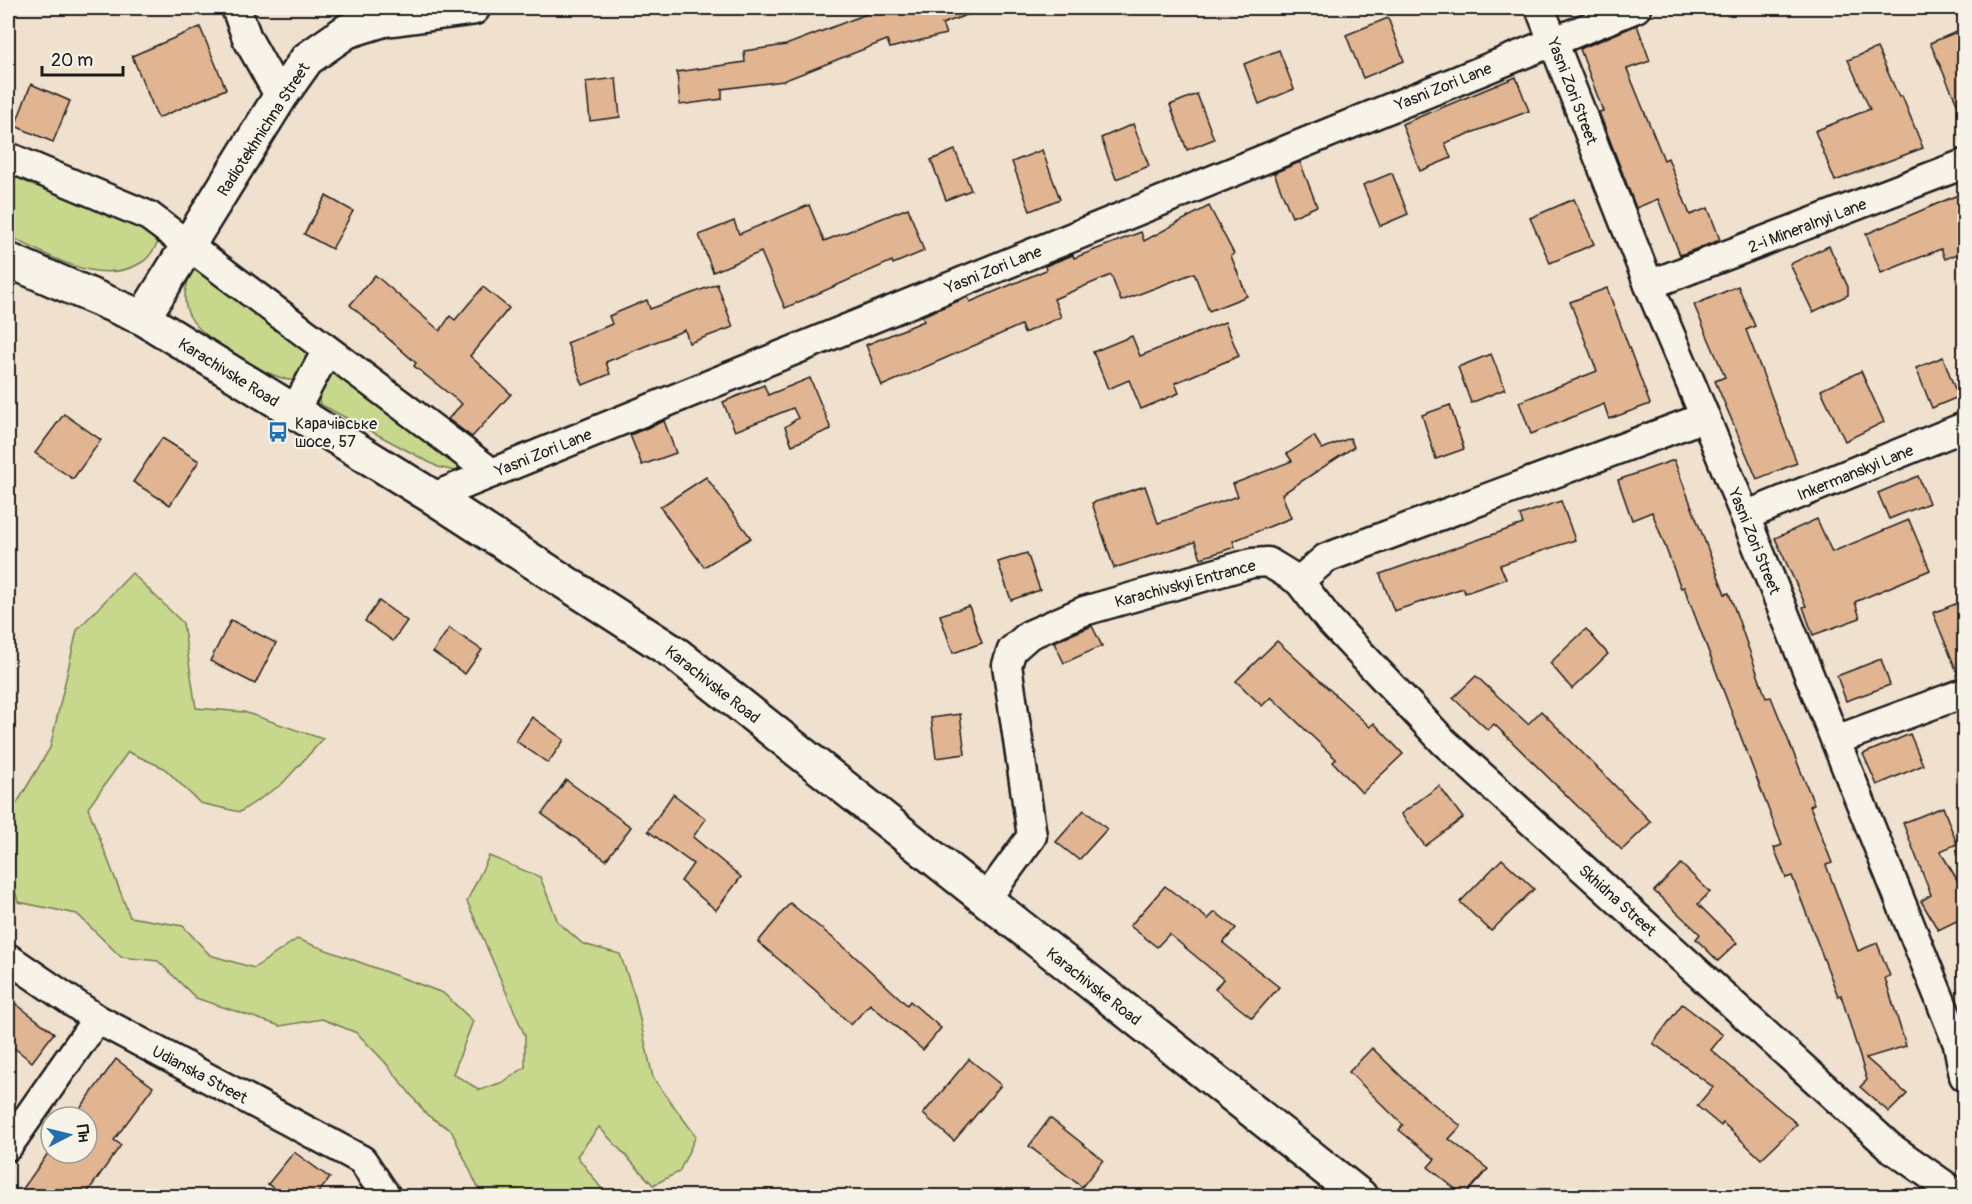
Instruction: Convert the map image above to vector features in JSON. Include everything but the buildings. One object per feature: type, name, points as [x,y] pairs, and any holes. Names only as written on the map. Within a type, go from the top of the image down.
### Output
[{"type":"main road","name":"Radiotekhnichna Street","points":[[142,318],[280,97],[307,59],[346,31],[382,20],[473,8]]},
{"type":"main road","name":"Karachivske Road","points":[[8,260],[142,318],[433,497],[676,654],[1360,1197]]},
{"type":"street","points":[[236,8],[247,38],[280,97]]},
{"type":"street","name":"Yasni Zori Street","points":[[1540,8],[1649,285],[1961,1040],[1965,1076]]},
{"type":"street","name":"Yasni Zori Lane","points":[[433,497],[1636,8]]},
{"type":"street","points":[[8,158],[149,216],[326,352],[492,473]]},
{"type":"street","name":"2-i Mineralnyi Lane","points":[[1649,285],[1965,165]]},
{"type":"street","points":[[294,412],[326,352]]},
{"type":"street","points":[[1299,581],[1326,558],[1705,417]]},
{"type":"street","name":"Inkermanskyi Lane","points":[[1745,516],[1965,427]]},
{"type":"street","name":"Karachivskyi Entrance","points":[[986,900],[1032,836],[1007,665],[1012,650],[1029,634],[1084,611],[1252,563],[1268,562],[1299,581]]},
{"type":"street","name":"Skhidna Street","points":[[1299,581],[1329,620],[1444,742],[1890,1147],[1960,1197]]},
{"type":"street","points":[[1836,740],[1965,693]]},
{"type":"street","name":"Udianska Street","points":[[8,958],[97,1019],[362,1160],[385,1196]]},
{"type":"street","points":[[8,1146],[97,1019]]},
{"type":"green space","points":[[8,166],[126,216],[161,238],[144,261],[127,269],[110,272],[92,271],[40,252],[8,236]]},
{"type":"green space","points":[[195,263],[299,342],[313,361],[303,380],[285,379],[247,362],[218,344],[196,324],[189,315],[185,301],[188,282]]},
{"type":"green space","points":[[332,364],[472,465],[459,472],[438,467],[320,404],[317,390]]},
{"type":"green space","points":[[132,573],[183,623],[196,708],[244,712],[323,739],[282,784],[240,812],[200,803],[164,768],[128,752],[88,808],[130,917],[183,926],[210,955],[254,968],[297,939],[443,993],[473,1021],[453,1074],[480,1090],[503,1082],[525,1067],[525,1036],[467,901],[489,856],[540,877],[558,922],[583,944],[620,954],[635,997],[653,1078],[696,1136],[679,1172],[653,1185],[599,1127],[577,1156],[607,1196],[482,1196],[451,1130],[427,1115],[384,1061],[357,1033],[322,1019],[280,1026],[196,998],[158,961],[121,957],[77,914],[18,902],[8,865],[8,818],[50,748],[77,630]]},
{"type":"place","name":"Карачівське шосе, 57","points":[[278,432]]}]
